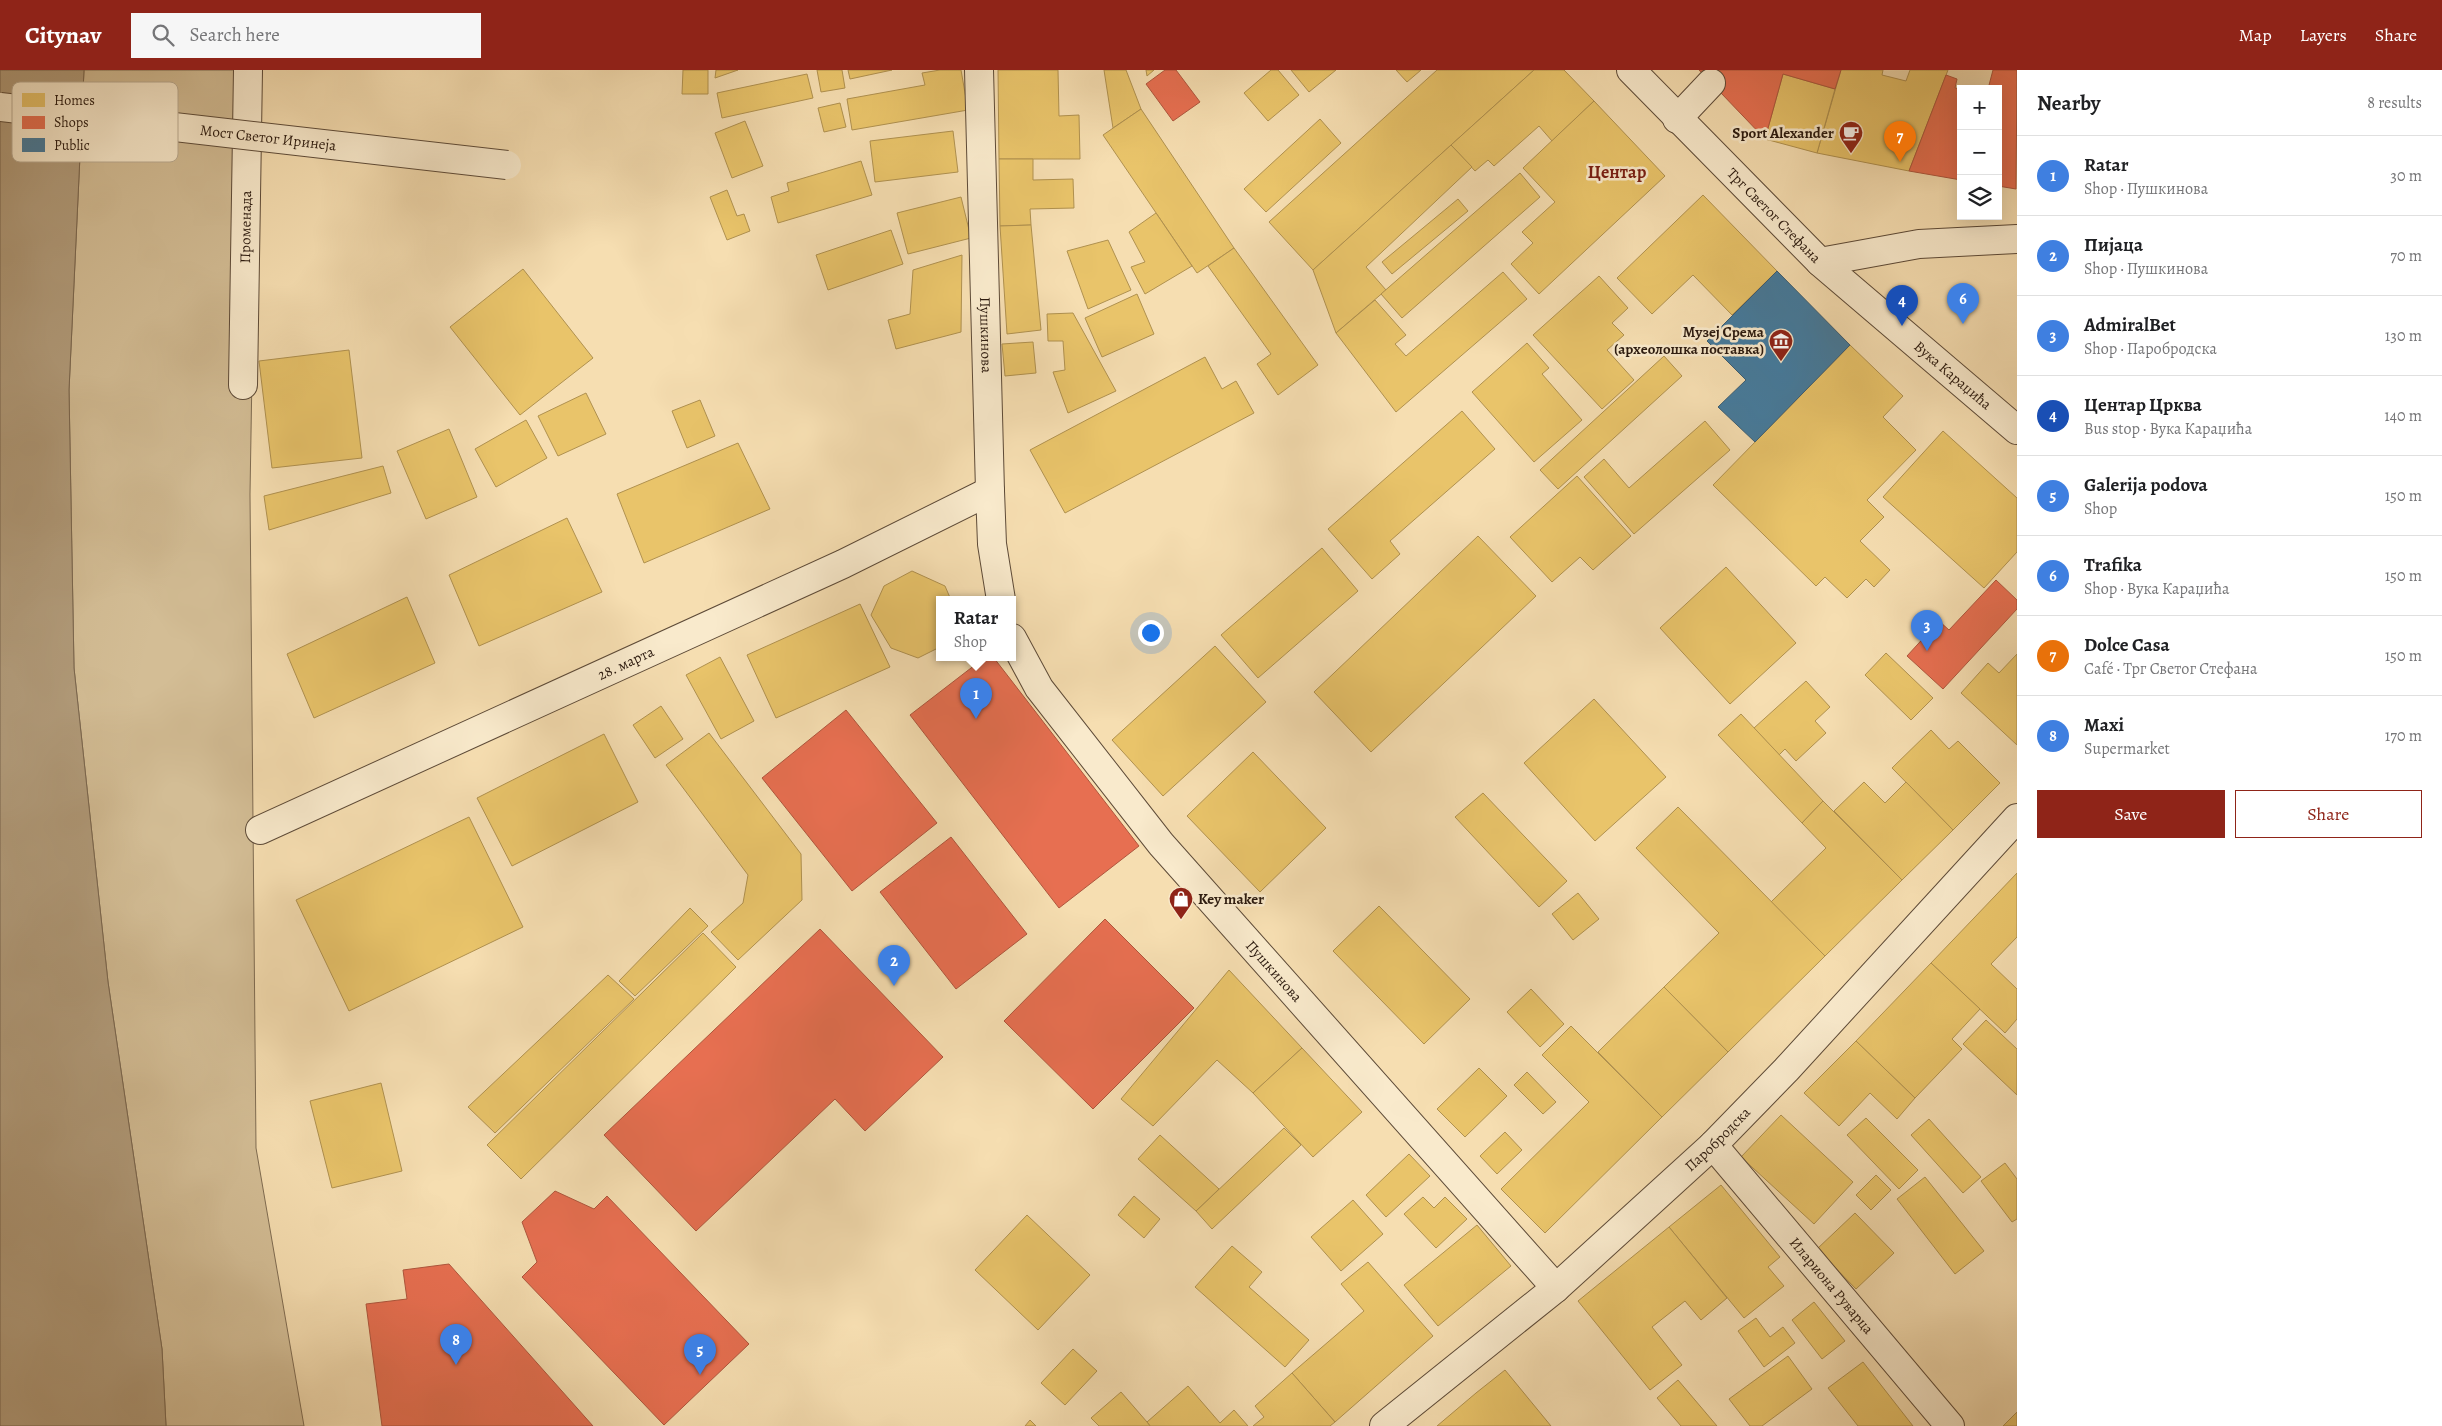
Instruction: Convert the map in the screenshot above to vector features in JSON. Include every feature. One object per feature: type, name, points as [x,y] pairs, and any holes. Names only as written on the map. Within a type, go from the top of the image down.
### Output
[{"type":"street","name":"Променада","points":[[243,385],[248,70]]},
{"type":"street","name":"Пушкинова","points":[[979,70],[992,544],[1000,596]]},
{"type":"street","name":"Трг Светог Стефана","points":[[1631,70],[1677,119],[1820,262],[1919,244],[2017,239]]},
{"type":"street","points":[[1677,119],[1712,83]]},
{"type":"street","name":"Мост Светог Иринеја","points":[[178,126],[507,165]]},
{"type":"street","name":"Вука Караџића","points":[[1820,262],[2017,430]]},
{"type":"street","name":"28. марта","points":[[260,830],[842,564],[990,491]]},
{"type":"street","name":"Пушкинова","points":[[1016,645],[1039,688],[1161,844],[1556,1288]]},
{"type":"street","name":"Паробродска","points":[[1384,1426],[1556,1288],[1713,1144],[1786,1070],[2017,818]]},
{"type":"street","name":"Илариона Руварца","points":[[1713,1144],[1950,1426]]},
{"type":"shaded area","points":[[0,70],[84,70],[83,82],[12,82],[12,162],[80,162],[69,390],[74,668],[108,982],[162,1349],[166,1426],[0,1426]]},
{"type":"shaded area","points":[[84,70],[262,70],[255,193],[250,494],[256,1148],[304,1426],[166,1426],[162,1349],[108,982],[74,668],[69,390],[80,162],[178,162],[178,82],[83,82]]},
{"type":"building: Homes","points":[[683,70],[708,70],[708,94],[682,94]]},
{"type":"building: Homes","points":[[716,70],[738,70],[715,78]]},
{"type":"building: Homes","points":[[817,70],[842,70],[845,88],[821,92]]},
{"type":"building: Homes","points":[[848,70],[892,70],[850,79]]},
{"type":"building: Homes","points":[[940,70],[961,70],[968,110],[852,130],[847,99],[925,85],[922,73]]},
{"type":"building: Homes","points":[[998,70],[1058,70],[1059,116],[1079,115],[1080,159],[999,159]]},
{"type":"building: Homes","points":[[1104,70],[1126,70],[1141,109],[1113,128]]},
{"type":"building: Homes","points":[[1146,70],[1154,70],[1147,76]]},
{"type":"building: Homes","points":[[1271,70],[1278,70],[1299,95],[1268,121],[1244,93]]},
{"type":"building: Homes","points":[[1291,70],[1336,70],[1309,92]]},
{"type":"building: Homes","points":[[1396,70],[1421,70],[1407,82]]},
{"type":"building: Homes","points":[[1437,70],[1534,70],[1313,270],[1269,222]]},
{"type":"building: Homes","points":[[1534,70],[1564,70],[1594,101],[1552,141],[1539,126],[1494,166],[1488,160],[1475,171],[1451,145]]},
{"type":"building: Homes","points":[[1841,70],[1883,70],[1882,75],[1906,81],[1910,70],[1948,70],[1909,171],[1817,153]]},
{"type":"building: Homes","points":[[807,74],[813,98],[722,118],[717,93]]},
{"type":"building: Homes","points":[[1783,74],[1835,89],[1817,153],[1765,139]]},
{"type":"building: Homes","points":[[1594,101],[1665,176],[1539,294],[1511,264],[1533,243],[1522,232],[1555,202],[1523,168]]},
{"type":"building: Homes","points":[[840,103],[846,127],[824,132],[818,108]]},
{"type":"building: Homes","points":[[1141,109],[1234,248],[1197,273],[1103,135]]},
{"type":"building: Homes","points":[[1320,119],[1341,143],[1266,212],[1244,189]]},
{"type":"building: Homes","points":[[745,121],[763,166],[732,178],[715,133]]},
{"type":"building: Homes","points":[[953,131],[958,172],[875,182],[870,141]]},
{"type":"building: Homes","points":[[1451,145],[1472,167],[1366,267],[1386,290],[1336,333],[1313,270]]},
{"type":"building: Homes","points":[[999,159],[1033,159],[1033,180],[1073,179],[1074,208],[1030,209],[1031,225],[1000,226]]},
{"type":"building: Homes","points":[[861,161],[872,195],[778,223],[771,197],[789,191],[787,183]]},
{"type":"building: Homes","points":[[1520,173],[1540,197],[1402,318],[1381,294]]},
{"type":"building: Homes","points":[[727,190],[737,216],[744,214],[750,231],[727,240],[710,197]]},
{"type":"building: Homes","points":[[1703,195],[1777,271],[1732,315],[1693,275],[1652,314],[1617,278]]},
{"type":"building: Homes","points":[[961,197],[971,238],[908,254],[897,213]]},
{"type":"building: Homes","points":[[1458,199],[1468,211],[1392,274],[1382,262]]},
{"type":"building: Homes","points":[[1156,213],[1192,266],[1145,294],[1131,267],[1145,262],[1129,232]]},
{"type":"building: Homes","points":[[1031,225],[1041,330],[1007,334],[1000,226]]},
{"type":"building: Homes","points":[[891,230],[903,264],[828,290],[816,255]]},
{"type":"building: Homes","points":[[1108,240],[1131,290],[1088,309],[1067,251]]},
{"type":"building: Homes","points":[[1234,248],[1318,365],[1278,395],[1257,364],[1271,354],[1208,266]]},
{"type":"building: Homes","points":[[962,255],[961,332],[896,349],[888,320],[910,314],[913,270]]},
{"type":"building: Homes","points":[[523,269],[593,358],[520,415],[450,327]]},
{"type":"building: Homes","points":[[1503,272],[1527,299],[1396,412],[1336,333],[1375,300],[1406,335],[1395,344],[1406,356]]},
{"type":"building: Homes","points":[[1599,276],[1628,308],[1612,323],[1624,335],[1607,350],[1634,380],[1602,409],[1533,335]]},
{"type":"building: Homes","points":[[1137,294],[1154,334],[1102,357],[1085,318]]},
{"type":"building: Homes","points":[[1073,313],[1116,391],[1068,413],[1053,372],[1065,370],[1063,341],[1048,341],[1047,314]]},
{"type":"building: Homes","points":[[1033,342],[1036,373],[1005,376],[1002,344]]},
{"type":"building: Homes","points":[[1527,343],[1549,368],[1542,374],[1582,420],[1534,462],[1472,392]]},
{"type":"building: Homes","points":[[1850,345],[1903,396],[1883,417],[1916,450],[1867,500],[1884,517],[1860,541],[1890,570],[1874,587],[1866,579],[1847,598],[1825,577],[1816,586],[1713,485]]},
{"type":"building: Homes","points":[[349,350],[362,458],[272,468],[259,361]]},
{"type":"building: Homes","points":[[1664,356],[1682,376],[1558,489],[1540,470]]},
{"type":"building: Homes","points":[[1205,357],[1222,389],[1236,381],[1254,413],[1065,513],[1030,450]]},
{"type":"building: Homes","points":[[586,393],[606,434],[558,456],[538,416]]},
{"type":"building: Homes","points":[[700,400],[715,436],[687,448],[672,411]]},
{"type":"building: Homes","points":[[1462,411],[1495,449],[1390,541],[1400,554],[1372,579],[1328,529]]},
{"type":"building: Homes","points":[[526,420],[547,458],[496,487],[475,449]]},
{"type":"building: Homes","points":[[1705,421],[1730,450],[1634,534],[1584,477],[1604,459],[1629,488]]},
{"type":"building: Homes","points":[[449,429],[477,497],[426,519],[397,451]]},
{"type":"building: Homes","points":[[1943,431],[2017,498],[2017,552],[1984,588],[1883,497]]},
{"type":"building: Homes","points":[[738,443],[770,509],[644,563],[617,494]]},
{"type":"building: Homes","points":[[383,466],[391,493],[269,530],[264,496]]},
{"type":"building: Homes","points":[[1577,476],[1631,536],[1593,570],[1580,557],[1552,582],[1510,537]]},
{"type":"building: Homes","points":[[567,518],[602,592],[479,646],[449,575]]},
{"type":"building: Homes","points":[[1478,536],[1536,596],[1371,752],[1314,692]]},
{"type":"building: Homes","points":[[1322,548],[1358,591],[1258,678],[1221,635]]},
{"type":"building: Homes","points":[[1726,567],[1796,643],[1730,704],[1660,628]]},
{"type":"building: Homes","points":[[912,571],[945,586],[949,596],[936,596],[936,649],[918,658],[891,648],[871,615],[884,586]]},
{"type":"building: Homes","points":[[407,597],[435,663],[314,718],[287,654]]},
{"type":"building: Homes","points":[[860,604],[890,667],[776,718],[747,655]]},
{"type":"building: Homes","points":[[1215,646],[1266,702],[1163,796],[1112,740]]},
{"type":"building: Homes","points":[[1886,653],[1933,698],[1911,720],[1865,675]]},
{"type":"building: Homes","points":[[2017,654],[2017,745],[1961,693],[1988,663],[1999,673]]},
{"type":"building: Homes","points":[[720,657],[754,721],[721,739],[686,675]]},
{"type":"building: Homes","points":[[1806,681],[1830,707],[1815,721],[1826,733],[1796,761],[1785,749],[1779,755],[1754,728]]},
{"type":"building: Homes","points":[[1594,699],[1666,777],[1595,841],[1524,763]]},
{"type":"building: Homes","points":[[661,706],[683,739],[655,758],[633,725]]},
{"type":"building: Homes","points":[[1741,714],[1823,801],[1802,823],[1718,735]]},
{"type":"building: Homes","points":[[1931,730],[1949,749],[1958,741],[2000,783],[1953,830],[1892,768]]},
{"type":"building: Homes","points":[[709,733],[801,854],[802,900],[738,960],[711,932],[743,903],[748,875],[666,765]]},
{"type":"building: Homes","points":[[604,734],[638,802],[512,866],[477,798]]},
{"type":"building: Homes","points":[[1253,752],[1326,828],[1260,892],[1187,816]]},
{"type":"building: Homes","points":[[1864,782],[1885,803],[1906,782],[1953,830],[1902,880],[1834,811]]},
{"type":"building: Homes","points":[[1483,793],[1567,881],[1539,907],[1455,817]]},
{"type":"building: Homes","points":[[1823,801],[1902,880],[1825,956],[1771,902],[1826,848],[1802,823]]},
{"type":"building: Homes","points":[[1678,807],[1825,956],[1728,1052],[1664,987],[1719,933],[1636,848]]},
{"type":"building: Homes","points":[[469,817],[523,927],[349,1011],[296,900]]},
{"type":"building: Homes","points":[[2017,873],[2017,937],[1991,964],[2017,989],[2017,1019],[2005,1033],[1931,963]]},
{"type":"building: Homes","points":[[1578,893],[1599,919],[1573,940],[1552,914]]},
{"type":"building: Homes","points":[[1379,906],[1470,999],[1424,1044],[1333,951]]},
{"type":"building: Homes","points":[[690,908],[708,926],[635,996],[619,981]]},
{"type":"building: Homes","points":[[703,933],[736,967],[521,1179],[487,1145]]},
{"type":"building: Homes","points":[[1931,963],[1980,1009],[1952,1039],[1962,1049],[1915,1098],[1856,1041]]},
{"type":"building: Homes","points":[[1229,970],[1302,1048],[1253,1093],[1217,1060],[1153,1126],[1121,1099]]},
{"type":"building: Homes","points":[[608,975],[634,999],[495,1133],[468,1107]]},
{"type":"building: Homes","points":[[1664,987],[1728,1052],[1662,1117],[1598,1052]]},
{"type":"building: Homes","points":[[1531,989],[1564,1024],[1540,1047],[1507,1012]]},
{"type":"building: Homes","points":[[1986,1020],[2017,1049],[2017,1095],[1963,1044]]},
{"type":"building: Homes","points":[[1571,1026],[1662,1117],[1545,1233],[1501,1189],[1589,1102],[1542,1055]]},
{"type":"building: Homes","points":[[1856,1041],[1915,1098],[1897,1119],[1870,1093],[1839,1126],[1804,1093]]},
{"type":"building: Homes","points":[[1302,1048],[1362,1112],[1313,1157],[1253,1093]]},
{"type":"building: Homes","points":[[1479,1068],[1507,1096],[1465,1137],[1437,1109]]},
{"type":"building: Homes","points":[[1527,1072],[1556,1102],[1543,1114],[1514,1085]]},
{"type":"building: Homes","points":[[381,1083],[402,1171],[332,1188],[310,1101]]},
{"type":"building: Homes","points":[[1781,1115],[1853,1182],[1814,1224],[1741,1157]]},
{"type":"building: Homes","points":[[1866,1118],[1918,1170],[1899,1189],[1847,1135]]},
{"type":"building: Homes","points":[[1929,1119],[1981,1177],[1963,1193],[1911,1135]]},
{"type":"building: Homes","points":[[1284,1128],[1301,1145],[1212,1229],[1196,1211]]},
{"type":"building: Homes","points":[[1505,1132],[1522,1150],[1497,1174],[1480,1156]]},
{"type":"building: Homes","points":[[1160,1135],[1219,1189],[1196,1211],[1138,1159]]},
{"type":"building: Homes","points":[[1409,1154],[1430,1176],[1386,1217],[1366,1195]]},
{"type":"building: Homes","points":[[2005,1163],[2017,1179],[2017,1219],[2012,1222],[1981,1181]]},
{"type":"building: Homes","points":[[1876,1175],[1891,1190],[1871,1210],[1856,1195]]},
{"type":"building: Homes","points":[[1925,1177],[1984,1251],[1955,1274],[1897,1199]]},
{"type":"building: Homes","points":[[1721,1185],[1780,1257],[1768,1267],[1784,1286],[1744,1318],[1669,1227]]},
{"type":"building: Homes","points":[[1134,1196],[1160,1219],[1144,1238],[1118,1215]]},
{"type":"building: Homes","points":[[1423,1197],[1434,1208],[1445,1197],[1467,1219],[1436,1248],[1404,1214]]},
{"type":"building: Homes","points":[[1353,1200],[1383,1234],[1341,1271],[1311,1237]]},
{"type":"building: Homes","points":[[1855,1213],[1894,1253],[1856,1289],[1817,1249]]},
{"type":"building: Homes","points":[[1027,1215],[1090,1275],[1038,1330],[975,1270]]},
{"type":"building: Homes","points":[[1477,1225],[1511,1266],[1438,1326],[1404,1285]]},
{"type":"building: Homes","points":[[1669,1227],[1727,1298],[1701,1320],[1685,1301],[1652,1327],[1682,1365],[1650,1390],[1578,1301]]},
{"type":"building: Homes","points":[[1232,1246],[1262,1272],[1249,1287],[1309,1340],[1285,1367],[1195,1287]]},
{"type":"building: Homes","points":[[1368,1262],[1433,1336],[1335,1422],[1292,1373],[1364,1311],[1341,1284]]},
{"type":"building: Homes","points":[[1814,1302],[1845,1341],[1822,1359],[1792,1320]]},
{"type":"building: Homes","points":[[1756,1318],[1770,1337],[1783,1327],[1795,1343],[1764,1367],[1738,1331]]},
{"type":"building: Homes","points":[[1073,1349],[1097,1371],[1065,1405],[1041,1383]]},
{"type":"building: Homes","points":[[1788,1356],[1812,1389],[1762,1426],[1750,1426],[1729,1399]]},
{"type":"building: Homes","points":[[1863,1362],[1913,1426],[1858,1426],[1828,1388]]},
{"type":"building: Homes","points":[[1505,1370],[1551,1426],[1437,1426],[1476,1393]]},
{"type":"building: Homes","points":[[1292,1373],[1335,1422],[1330,1426],[1253,1426],[1264,1417],[1255,1406]]},
{"type":"building: Homes","points":[[1678,1380],[1717,1426],[1681,1426],[1657,1398]]},
{"type":"building: Homes","points":[[1188,1386],[1220,1423],[1234,1410],[1248,1426],[1150,1426],[1147,1422]]},
{"type":"building: Homes","points":[[1121,1392],[1150,1426],[1099,1426],[1091,1418]]},
{"type":"building: Homes","points":[[2017,1412],[2017,1426],[2003,1426]]},
{"type":"building: Homes","points":[[1030,1420],[1036,1426],[1025,1426]]},
{"type":"building: Shops","points":[[1165,70],[1176,70],[1200,102],[1173,121],[1146,84]]},
{"type":"building: Shops","points":[[1699,70],[1841,70],[1835,89],[1783,74],[1765,139]]},
{"type":"building: Shops","points":[[1993,70],[2017,70],[2016,189],[2002,187],[2002,85],[1989,85]]},
{"type":"building: Shops","points":[[1946,75],[1957,79],[1955,88],[1957,88],[1957,179],[1909,171]]},
{"type":"building: Shops","points":[[1996,580],[2017,600],[2017,609],[1943,689],[1907,656],[1939,621],[1949,630]]},
{"type":"building: Shops","points":[[980,661],[996,661],[1139,846],[1059,908],[910,715]]},
{"type":"building: Shops","points":[[846,710],[937,823],[852,891],[762,778]]},
{"type":"building: Shops","points":[[951,837],[1027,934],[956,989],[880,892]]},
{"type":"building: Shops","points":[[1105,919],[1194,1008],[1093,1109],[1004,1021]]},
{"type":"building: Shops","points":[[820,929],[943,1057],[865,1131],[835,1099],[696,1231],[604,1135]]},
{"type":"building: Shops","points":[[555,1191],[594,1209],[607,1196],[749,1344],[664,1425],[522,1277],[537,1262],[522,1222]]},
{"type":"building: Shops","points":[[449,1264],[593,1426],[382,1426],[366,1304],[407,1299],[403,1270]]},
{"type":"building: Public","name":"Музеј Срема (археолошка поставка)","points":[[1777,271],[1850,345],[1755,442],[1718,407],[1746,380],[1707,341]]},
{"type":"place","name":"Sport Alexander","points":[[1851,154]]},
{"type":"place","name":"Dolce Casa","points":[[1900,162]]},
{"type":"place","name":"Trafika","points":[[1963,324]]},
{"type":"place","name":"Центар Црква","points":[[1902,326]]},
{"type":"place","name":"Музеј Срема (археолошка поставка)","points":[[1781,362]]},
{"type":"place","name":"AdmiralBet","points":[[1927,651]]},
{"type":"place","name":"Ratar","points":[[976,719]]},
{"type":"place","name":"Key maker","points":[[1181,920]]},
{"type":"place","name":"Пијаца","points":[[894,986]]},
{"type":"place","name":"Maxi","points":[[456,1365]]},
{"type":"place","name":"Galerija podova","points":[[700,1375]]},
{"type":"district","name":"Центар","points":[[1617,172]]}]
